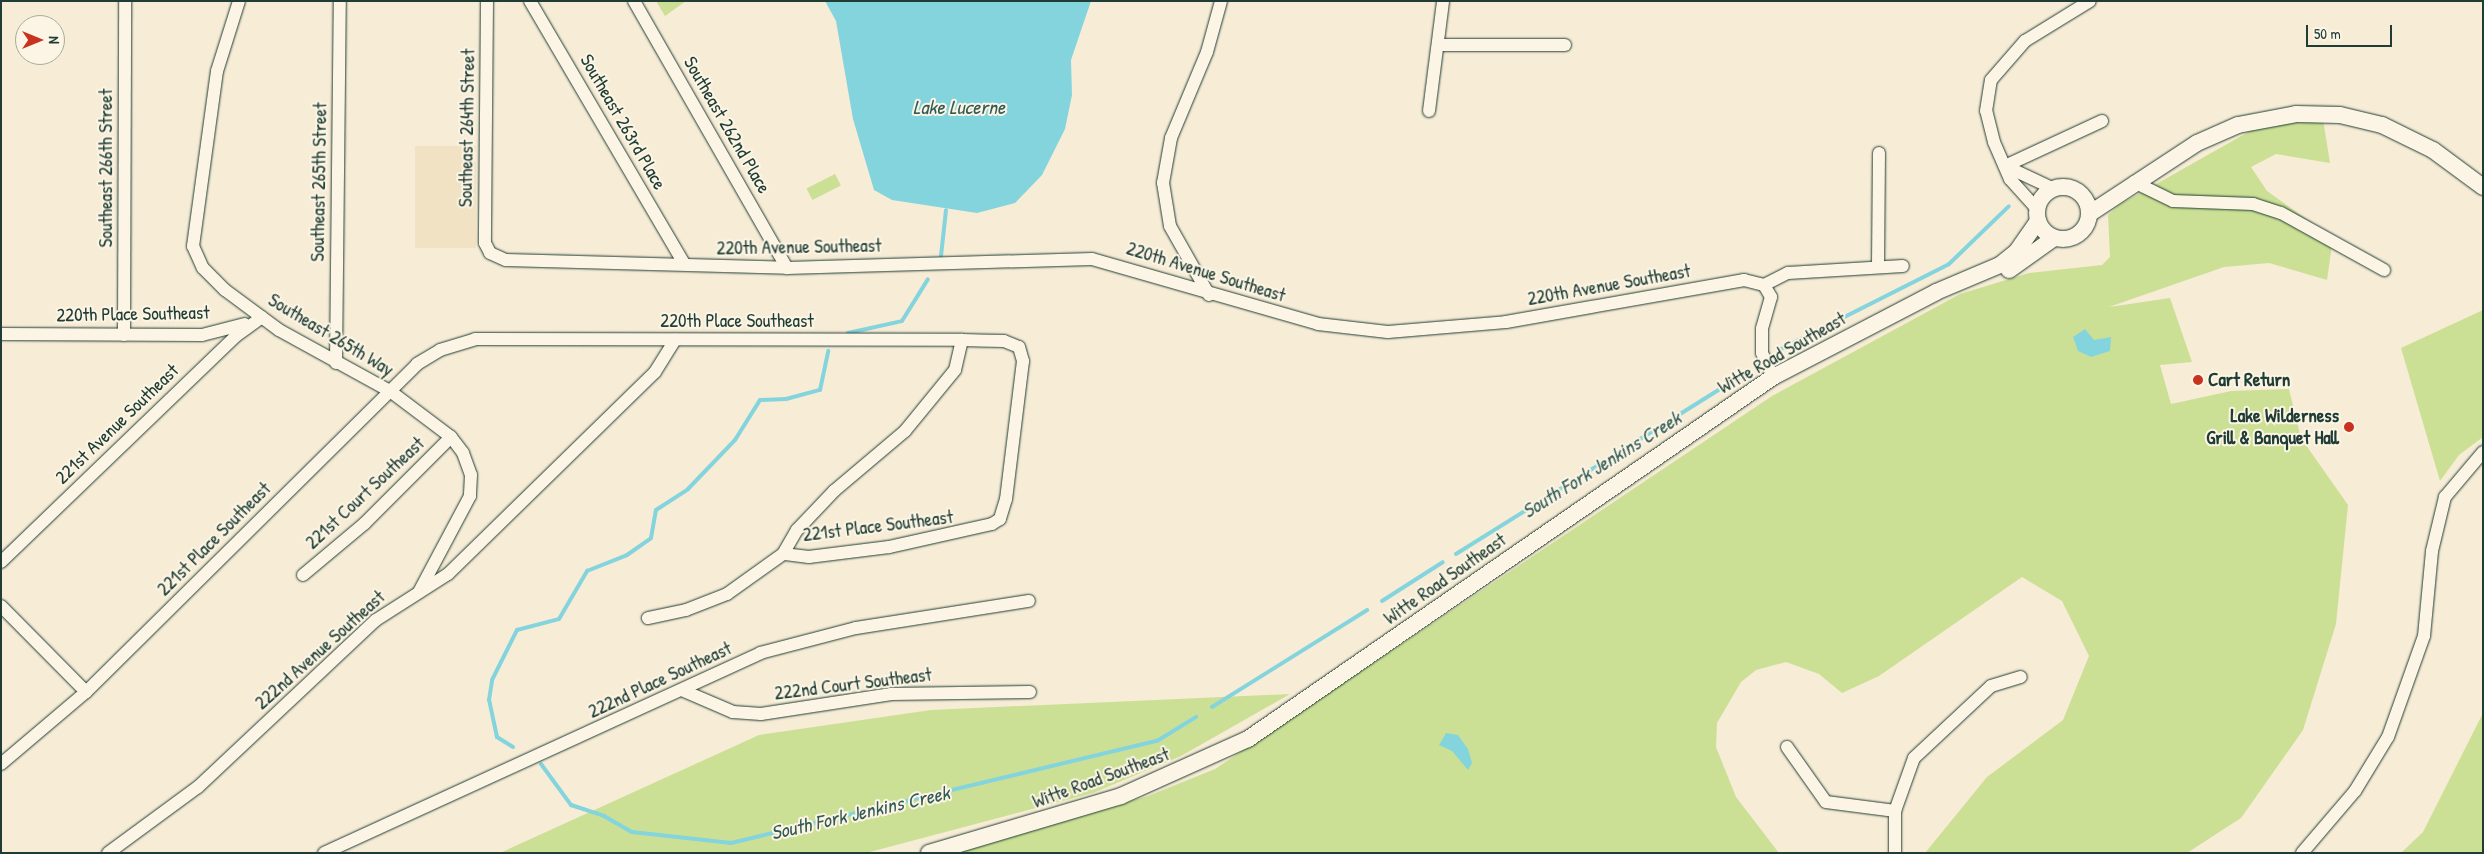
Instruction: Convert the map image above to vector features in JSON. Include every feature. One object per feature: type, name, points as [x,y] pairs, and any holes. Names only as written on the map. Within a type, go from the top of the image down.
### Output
[{"type":"street","name":"Southeast 266th Street","points":[[124,335],[126,1]]},
{"type":"street","name":"Southeast 265th Way","points":[[239,1],[217,71],[193,246],[212,279],[262,318],[336,363],[390,391],[451,437],[469,464],[470,496],[419,592]]},
{"type":"street","name":"Southeast 265th Street","points":[[336,363],[340,1]]},
{"type":"street","name":"Southeast 264th Street","points":[[487,1],[485,243],[490,253]]},
{"type":"street","name":"Southeast 263rd Place","points":[[530,1],[682,262]]},
{"type":"street","name":"Southeast 262nd Place","points":[[634,1],[787,268]]},
{"type":"street","points":[[1209,295],[1170,226],[1163,182],[1171,138],[1207,52],[1221,1]]},
{"type":"street","points":[[1429,111],[1439,45],[1443,1]]},
{"type":"street","points":[[2054,238],[2010,179],[1988,124],[1991,80],[2025,41],[2090,1]]},
{"type":"street","points":[[1439,45],[1564,45]]},
{"type":"street","name":"Witte Road Southeast","points":[[1959,284],[2007,271],[2054,238],[2077,234],[2089,214],[2129,185],[2197,143],[2232,128],[2263,118],[2305,114],[2340,115],[2382,125],[2433,150],[2483,187]]},
{"type":"street","points":[[2005,166],[2102,121]]},
{"type":"street","points":[[1878,266],[1879,153]]},
{"type":"street","points":[[2005,166],[2054,189]]},
{"type":"street","points":[[2129,185],[2173,201],[2253,204],[2281,213],[2384,270]]},
{"type":"street","name":"Witte Road Southeast","points":[[929,853],[1121,796],[1248,739],[1773,377],[2000,265],[2017,251],[2054,189],[2069,188],[2082,196],[2129,185]]},
{"type":"street","points":[[2082,196],[2089,214]]},
{"type":"street","name":"220th Avenue Southeast","points":[[490,253],[506,260],[682,262],[707,267],[787,268],[1092,259],[1209,295],[1318,324],[1411,331],[1506,322],[1744,280],[1764,285]]},
{"type":"street","points":[[1773,377],[1762,353],[1762,329],[1771,297],[1764,285],[1788,273],[1878,266],[1903,266]]},
{"type":"street","name":"220th Place Southeast","points":[[1,334],[202,335],[262,318]]},
{"type":"street","name":"221st Avenue Southeast","points":[[1,562],[236,336],[262,318]]},
{"type":"street","name":"220th Place Southeast","points":[[456,344],[475,339],[1004,341],[1019,347],[1023,362],[1006,499],[1000,519],[979,531]]},
{"type":"street","name":"222nd Avenue Southeast","points":[[108,853],[198,787],[376,620],[448,574],[655,372],[675,340]]},
{"type":"street","points":[[782,554],[797,530],[834,491],[905,431],[955,370],[962,340]]},
{"type":"street","name":"221st Place Southeast","points":[[1,764],[86,692],[390,391],[428,356],[456,344]]},
{"type":"street","name":"221st Court Southeast","points":[[303,575],[364,524],[451,437]]},
{"type":"street","points":[[2302,853],[2355,791],[2388,737],[2424,636],[2432,551],[2444,497],[2483,452]]},
{"type":"street","name":"221st Place Southeast","points":[[648,618],[686,610],[727,594],[782,554],[809,557],[979,531]]},
{"type":"street","name":"222nd Place Southeast","points":[[324,853],[684,691],[760,653],[811,638],[1029,601]]},
{"type":"street","points":[[1,606],[86,692]]},
{"type":"street","points":[[1895,853],[1895,811],[1905,775],[1924,745],[1991,686],[2021,677]]},
{"type":"street","name":"222nd Court Southeast","points":[[684,691],[733,712],[761,714],[891,694],[1030,692]]},
{"type":"street","points":[[1787,747],[1826,802],[1895,811]]},
{"type":"shaded area","points":[[415,146],[476,146],[476,151],[467,153],[467,160],[476,162],[476,248],[415,248]]},
{"type":"green space","points":[[656,1],[686,1],[665,16]]},
{"type":"green space","points":[[2322,113],[2330,163],[2276,154],[2251,167],[2267,191],[2333,238],[2327,280],[2269,263],[2224,267],[2109,307],[2170,298],[2192,362],[2160,365],[2171,404],[2231,391],[2289,389],[2301,438],[2348,505],[2336,624],[2303,730],[2241,818],[2187,853],[1925,853],[1987,777],[2063,720],[2089,656],[2062,601],[2022,577],[1879,676],[1842,693],[1819,674],[1786,662],[1756,670],[1741,682],[1717,723],[1716,747],[1736,797],[1779,853],[949,853],[1148,796],[1215,769],[1772,396],[1960,294],[2029,273],[2102,265],[2110,257],[2108,215],[2119,205],[2266,122]]},
{"type":"green space","points":[[835,174],[841,186],[812,200],[806,189]]},
{"type":"green space","points":[[2483,310],[2483,437],[2459,455],[2440,481],[2401,348]]},
{"type":"green space","points":[[1290,694],[1181,756],[1093,793],[866,853],[500,853],[759,735],[931,710]]},
{"type":"green space","points":[[2483,713],[2483,853],[2401,853],[2423,832]]},
{"type":"water","name":"Lake Lucerne","points":[[825,1],[1091,1],[1071,60],[1072,95],[1065,129],[1042,175],[1015,203],[977,213],[892,200],[874,190],[853,119],[836,21]]},
{"type":"water","points":[[2085,329],[2094,340],[2111,337],[2110,351],[2091,357],[2078,351],[2073,337]]},
{"type":"water","points":[[1446,733],[1458,735],[1468,749],[1472,763],[1468,770],[1452,751],[1439,745]]},
{"type":"waterway","name":"South Fork Jenkins Creek","points":[[1781,349],[1949,264],[2009,206]]},
{"type":"waterway","name":"South Fork Jenkins Creek","points":[[941,256],[946,210]]},
{"type":"waterway","name":"South Fork Jenkins Creek","points":[[848,333],[902,321],[928,279]]},
{"type":"waterway","name":"South Fork Jenkins Creek","points":[[513,747],[497,737],[489,700],[492,680],[517,630],[559,619],[587,571],[627,555],[651,538],[656,510],[688,489],[735,440],[760,400],[786,399],[820,390],[828,351]]},
{"type":"waterway","name":"South Fork Jenkins Creek","points":[[1456,554],[1746,373]]},
{"type":"waterway","name":"South Fork Jenkins Creek","points":[[1382,601],[1443,562]]},
{"type":"waterway","name":"South Fork Jenkins Creek","points":[[1212,707],[1367,610]]},
{"type":"waterway","name":"South Fork Jenkins Creek","points":[[541,764],[571,805],[604,816],[632,832],[731,843],[1157,741],[1196,717]]},
{"type":"place","name":"Cart Return","points":[[2198,380]]},
{"type":"place","name":"Lake Wilderness Grill & Banquet Hall","points":[[2349,427]]}]
